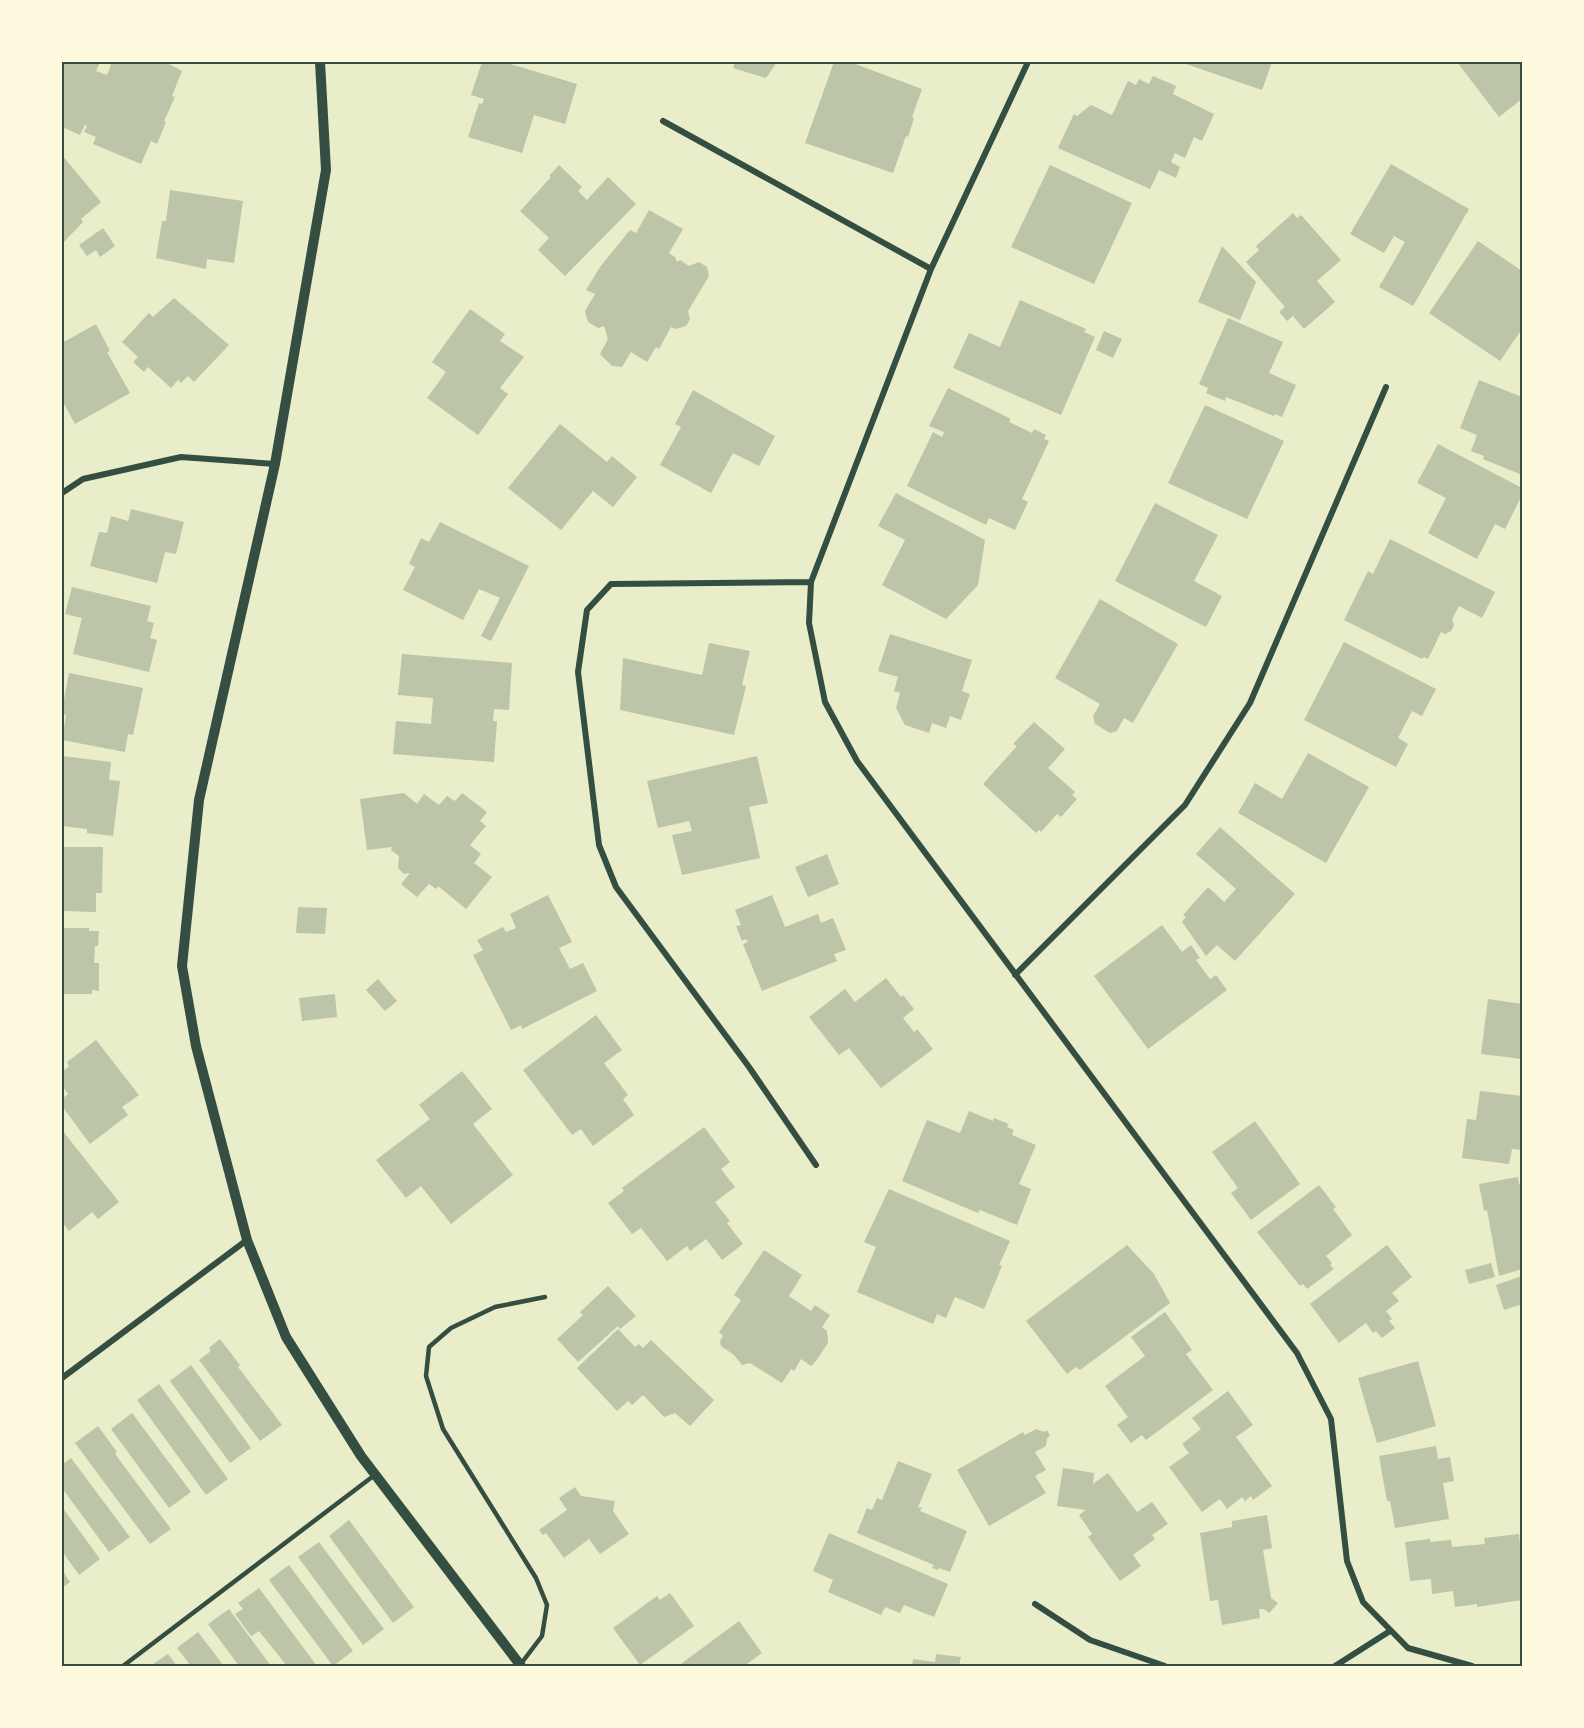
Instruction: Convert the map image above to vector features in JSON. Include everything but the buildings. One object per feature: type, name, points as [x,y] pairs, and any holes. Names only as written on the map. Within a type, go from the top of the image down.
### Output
[{"type":"street","points":[[320,62],[326,170],[275,464],[198,800],[182,966],[196,1046],[247,1240],[286,1337],[361,1456],[520,1666]]},
{"type":"street","points":[[1028,62],[931,269],[811,582],[809,623],[825,702],[857,761],[1297,1353],[1331,1419],[1347,1561],[1363,1602],[1408,1648],[1472,1666]]},
{"type":"street","points":[[663,121],[931,269]]},
{"type":"street","points":[[1015,975],[1185,806],[1227,740],[1250,703],[1386,387]]},
{"type":"street","points":[[62,493],[84,479],[181,457],[275,464]]},
{"type":"street","points":[[811,582],[611,584],[587,610],[578,672],[599,845],[616,887],[749,1067],[816,1165]]},
{"type":"street","points":[[62,1378],[247,1240]]},
{"type":"street","points":[[1035,1604],[1090,1640],[1166,1666]]},
{"type":"street","points":[[1335,1666],[1390,1631]]},
{"type":"lane","points":[[520,1666],[542,1636],[547,1605],[536,1578],[443,1430],[426,1376],[429,1347],[451,1328],[495,1307],[545,1297]]},
{"type":"lane","points":[[123,1666],[376,1474]]}]
